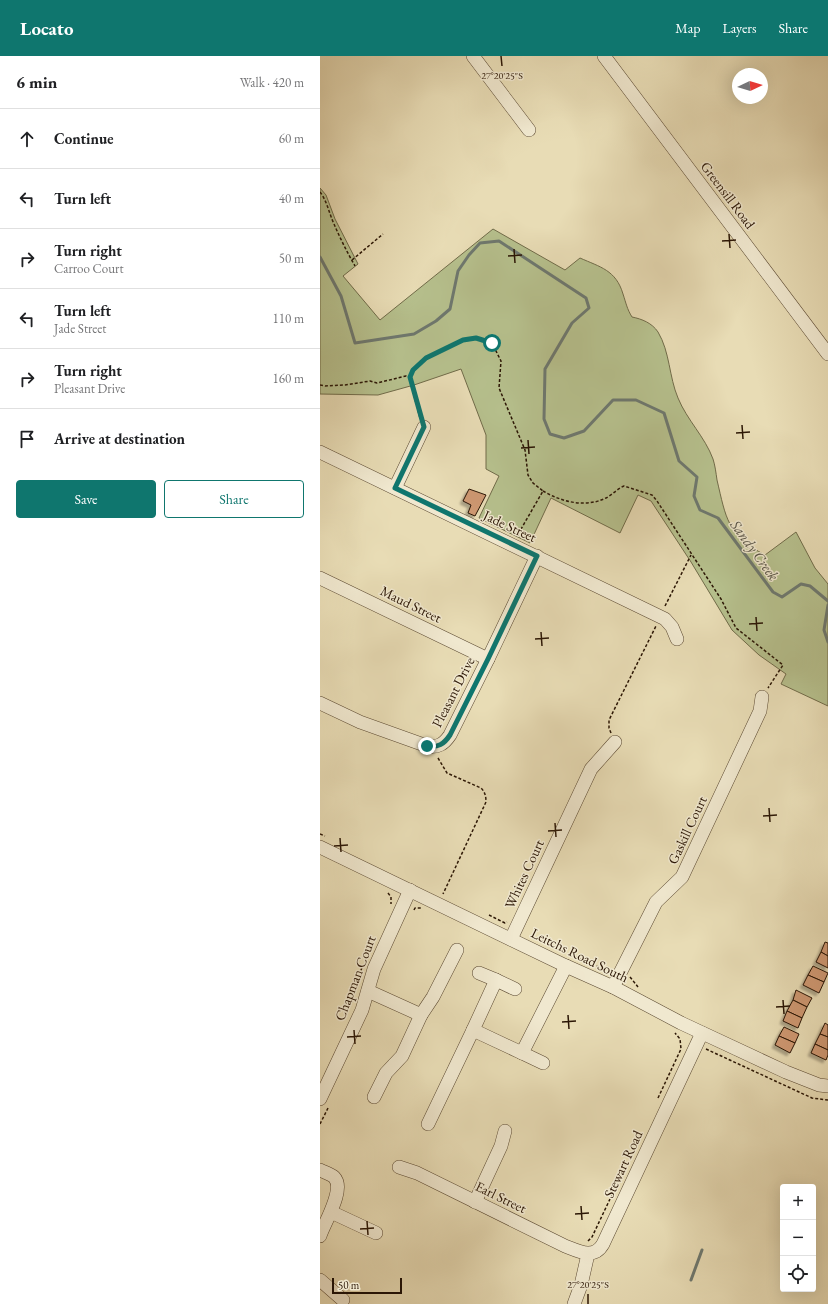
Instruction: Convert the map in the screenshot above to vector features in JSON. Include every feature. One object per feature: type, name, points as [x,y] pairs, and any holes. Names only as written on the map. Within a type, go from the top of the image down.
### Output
[{"type":"street","points":[[473,56],[529,130]]},
{"type":"street","name":"Greensill Road","points":[[604,56],[828,354]]},
{"type":"street","points":[[395,488],[424,427]]},
{"type":"street","name":"Jade Street","points":[[320,452],[665,619],[672,627],[677,639]]},
{"type":"street","name":"Pleasant Drive","points":[[320,703],[360,722],[427,746],[432,747],[441,745],[450,735],[537,556]]},
{"type":"street","name":"Maud Street","points":[[320,578],[488,659]]},
{"type":"street","name":"Gaskill Court","points":[[613,988],[656,902],[682,878],[760,711],[762,697]]},
{"type":"street","name":"Whites Court","points":[[511,939],[591,770],[615,742]]},
{"type":"street","name":"Leitchs Road South","points":[[320,846],[613,988],[702,1033],[786,1072],[819,1085],[828,1086]]},
{"type":"street","name":"Chapman Court","points":[[320,1099],[362,1010],[374,969],[410,890]]},
{"type":"street","points":[[374,1097],[386,1073],[402,1056],[421,1015],[433,997],[457,950]]},
{"type":"street","points":[[522,1053],[566,966]]},
{"type":"street","points":[[479,973],[515,989]]},
{"type":"street","points":[[428,1124],[496,980]]},
{"type":"street","points":[[368,991],[421,1015]]},
{"type":"street","points":[[473,1030],[543,1063]]},
{"type":"street","name":"Stewart Road","points":[[587,1248],[592,1253],[600,1249],[603,1244],[702,1033]]},
{"type":"street","points":[[475,1202],[502,1146],[505,1131]]},
{"type":"street","name":"Earl Street","points":[[399,1168],[417,1174],[565,1246],[587,1248]]},
{"type":"street","points":[[320,1170],[334,1176],[337,1182],[337,1191],[331,1212],[320,1236]]},
{"type":"street","points":[[331,1212],[376,1233]]},
{"type":"street","points":[[574,1304],[581,1286],[587,1248]]},
{"type":"street","points":[[320,1280],[343,1300]]},
{"type":"path","points":[[320,192],[324,196],[334,224],[355,266]]},
{"type":"path","points":[[352,260],[383,234]]},
{"type":"path","points":[[424,427],[410,377],[413,370],[426,358],[463,340],[476,338],[492,343],[501,361],[500,388],[525,450],[528,475],[533,483],[555,498],[570,502],[594,502],[606,498],[624,486],[652,495],[658,501],[720,599],[736,628],[783,665],[762,697]]},
{"type":"path","points":[[320,385],[338,385],[370,381],[378,383],[406,376],[410,377]]},
{"type":"path","points":[[512,545],[544,491]]},
{"type":"path","points":[[664,611],[666,603],[691,554]]},
{"type":"path","points":[[615,742],[609,728],[609,720],[658,621]]},
{"type":"path","points":[[432,747],[446,773],[481,788],[486,797],[486,802],[438,904]]},
{"type":"path","points":[[415,908],[422,908]]},
{"type":"path","points":[[563,951],[604,969],[611,966]]},
{"type":"path","points":[[629,976],[638,987]]},
{"type":"path","points":[[656,1104],[681,1049],[680,1039],[672,1028]]},
{"type":"path","points":[[680,1039],[704,1048],[812,1098],[828,1100]]},
{"type":"path","points":[[587,1248],[630,1159]]},
{"type":"green space","points":[[320,188],[326,195],[335,219],[358,264],[343,276],[380,320],[493,229],[565,270],[580,258],[601,267],[612,274],[620,286],[632,317],[650,324],[656,329],[662,340],[678,398],[686,414],[710,451],[714,461],[726,515],[735,532],[752,548],[765,555],[796,532],[815,568],[828,584],[828,706],[781,684],[786,674],[759,655],[732,630],[691,562],[651,501],[638,495],[620,533],[551,498],[530,543],[479,518],[499,476],[486,469],[486,435],[461,369],[414,385],[378,395],[320,394]]},
{"type":"building","points":[[469,489],[486,495],[475,516],[468,513],[471,505],[463,501]]},
{"type":"building","points":[[825,942],[828,943],[828,956],[821,952]]},
{"type":"building","points":[[821,952],[828,956],[828,968],[816,962]]},
{"type":"building","points":[[813,966],[828,973],[824,982],[808,975]]},
{"type":"building","points":[[808,975],[824,982],[819,993],[803,985]]},
{"type":"building","points":[[796,990],[812,998],[807,1007],[793,1000]]},
{"type":"building","points":[[793,1000],[807,1007],[802,1018],[787,1011]]},
{"type":"building","points":[[787,1011],[802,1018],[798,1028],[783,1021]]},
{"type":"building","points":[[825,1023],[828,1025],[828,1037],[820,1034]]},
{"type":"building","points":[[784,1027],[799,1034],[795,1043],[779,1036]]},
{"type":"building","points":[[820,1034],[828,1037],[828,1050],[815,1044]]},
{"type":"building","points":[[779,1036],[795,1043],[790,1053],[775,1045]]},
{"type":"building","points":[[815,1044],[828,1050],[826,1060],[811,1053]]},
{"type":"waterway","name":"Sandy Creek","points":[[320,257],[341,296],[355,343],[414,334],[436,321],[450,309],[458,271],[469,255],[480,243],[499,241],[586,298],[589,308],[572,323],[545,369],[544,419],[550,434],[564,438],[584,431],[613,400],[636,400],[664,413],[679,461],[697,477],[694,496],[700,510],[718,518],[773,592],[782,597],[801,584],[810,586],[828,601]]},
{"type":"waterway","name":"Sandy Creek","points":[[828,605],[824,630],[828,642]]},
{"type":"waterway","points":[[691,1280],[702,1250]]},
{"type":"route","points":[[427,746],[432,747],[441,745],[450,735],[537,556],[395,488],[424,427],[420,418],[410,377],[413,370],[426,358],[463,340],[476,338],[492,343]]}]
